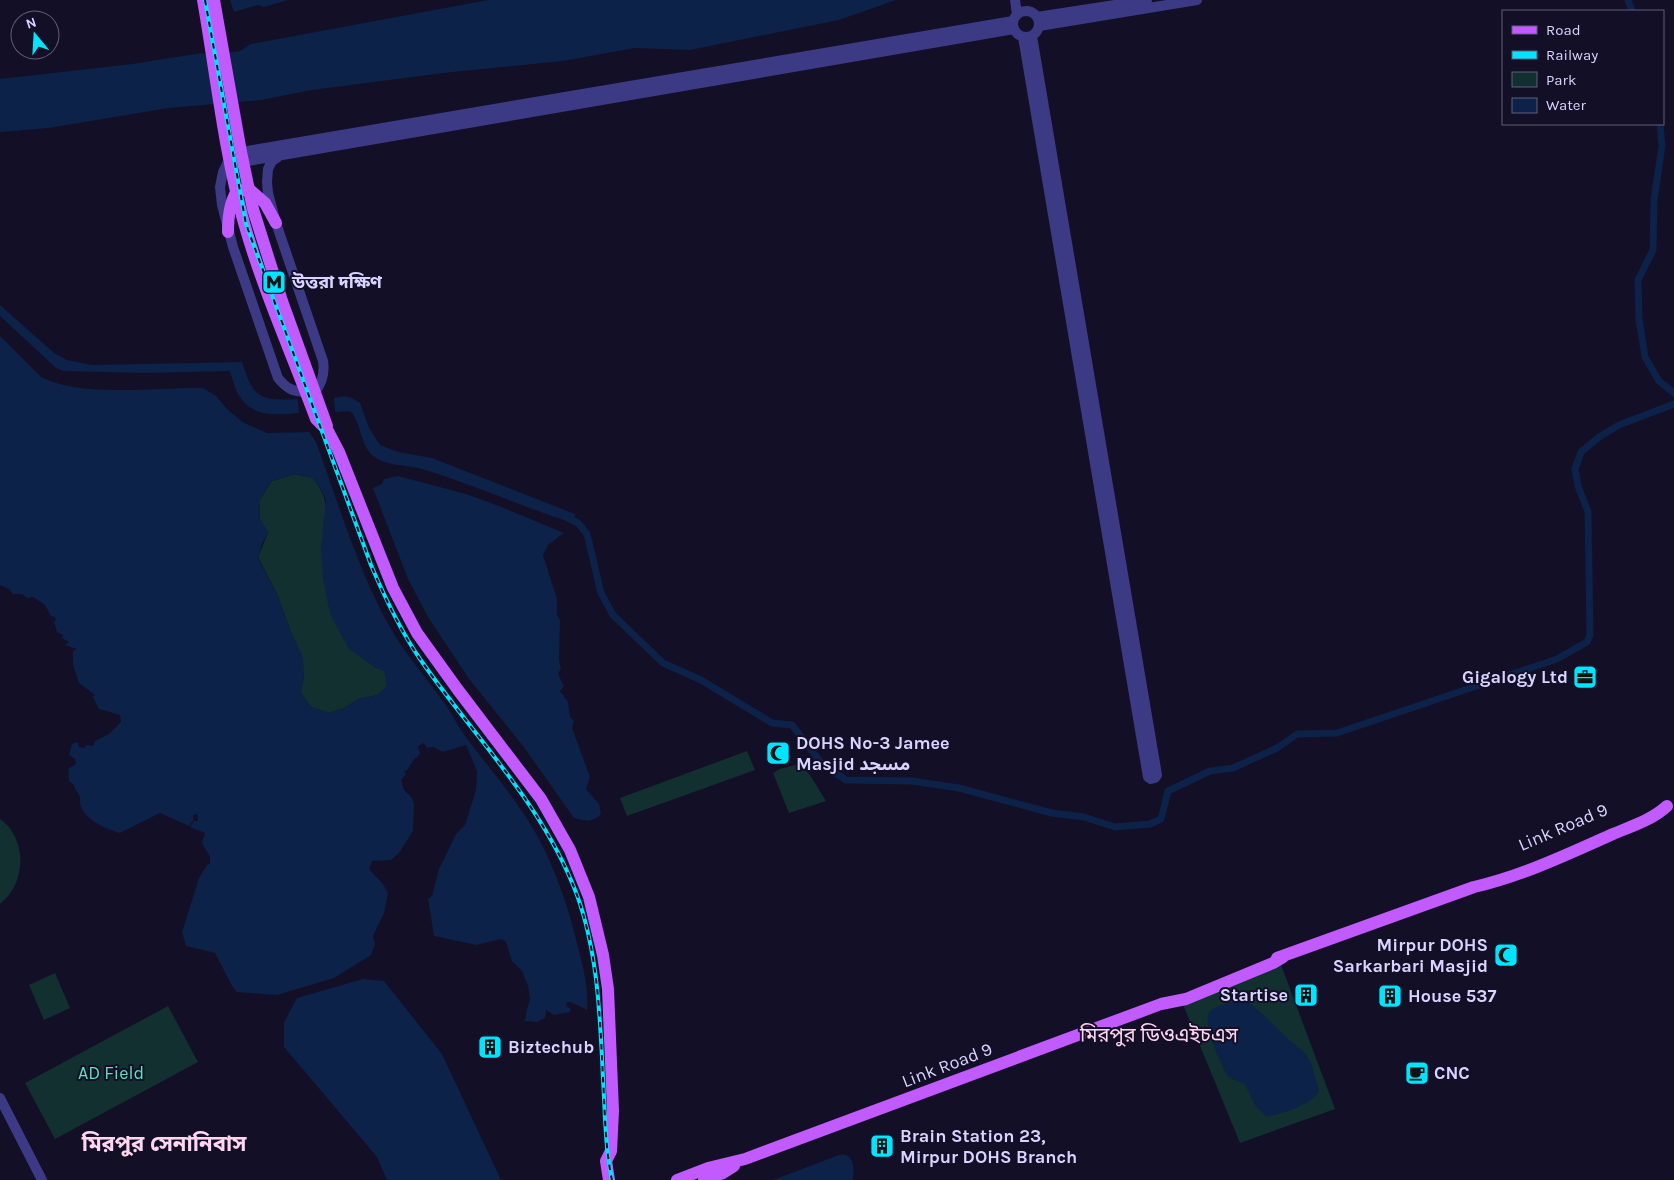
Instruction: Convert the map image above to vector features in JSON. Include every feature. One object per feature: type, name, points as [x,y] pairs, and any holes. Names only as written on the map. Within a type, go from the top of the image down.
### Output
[{"type":"main road","points":[[203,0],[214,40],[227,106],[243,190],[250,241],[271,302],[310,392],[316,419],[328,431],[342,458],[393,588],[417,633],[452,683],[541,799],[556,823],[576,864],[595,915],[607,973],[613,1111],[611,1151],[617,1180]]},
{"type":"main road","points":[[214,0],[214,40]]},
{"type":"main road","points":[[243,190],[265,203],[276,223]]},
{"type":"main road","points":[[228,232],[230,206],[243,190]]},
{"type":"main road","name":"Link Road 9","points":[[677,1180],[708,1168],[745,1159],[1160,1004],[1186,999],[1273,963],[1283,957],[1474,887],[1485,878],[1652,809],[1671,805]]},
{"type":"main road","points":[[608,1180],[606,1161],[611,1151]]},
{"type":"main road","name":"Link Road 9","points":[[704,1180],[723,1173],[745,1159]]},
{"type":"street","points":[[1015,0],[1014,22],[1019,36],[1027,37],[1035,34],[1036,18],[1029,0]]},
{"type":"street","points":[[1036,18],[1147,0]]},
{"type":"street","points":[[236,159],[279,156],[1014,22],[1024,11],[1036,18],[1197,0]]},
{"type":"street","points":[[279,156],[270,163],[266,178],[268,193],[276,223],[323,361],[322,383],[310,392],[288,389],[278,378],[228,232],[220,187],[223,172],[236,159],[1014,22]]},
{"type":"street","points":[[1027,37],[1157,775],[1151,779],[1148,777],[1140,730],[1027,37]]},
{"type":"street","points":[[0,1098],[42,1180]]},
{"type":"green space","points":[[295,474],[313,478],[323,494],[326,512],[373,666],[385,671],[387,686],[378,695],[359,699],[344,708],[329,713],[311,707],[301,693],[304,676],[289,627],[278,596],[258,557],[268,533],[260,519],[259,501],[272,481]]},
{"type":"green space","points":[[747,751],[755,770],[627,816],[620,798]]},
{"type":"green space","points":[[799,764],[810,775],[826,801],[789,813],[773,773]]},
{"type":"green space","points":[[0,819],[9,827],[16,839],[19,849],[20,869],[13,888],[0,904]]},
{"type":"green space","points":[[1280,962],[1335,1109],[1240,1143],[1182,1002]]},
{"type":"green space","points":[[55,973],[70,1008],[44,1020],[29,985]]},
{"type":"green space","name":"AD Field","points":[[168,1006],[198,1062],[55,1139],[25,1083]]},
{"type":"water","points":[[230,0],[288,0],[264,7],[258,5],[234,12]]},
{"type":"water","points":[[488,0],[896,0],[839,20],[690,50],[635,48],[563,61],[443,73],[312,90],[261,100],[168,108],[48,128],[0,132],[0,79],[132,64],[202,53],[207,55],[240,51],[251,44]]},
{"type":"water","points":[[0,305],[54,353],[67,360],[92,365],[242,362],[250,384],[260,395],[274,399],[298,399],[299,413],[272,414],[257,411],[250,407],[238,394],[229,371],[147,373],[64,371],[56,368],[0,316]]},
{"type":"water","points":[[0,336],[41,377],[58,383],[77,387],[120,390],[203,388],[216,396],[228,410],[244,423],[267,433],[309,432],[316,442],[360,565],[394,634],[445,704],[465,736],[522,811],[545,850],[566,904],[582,962],[587,994],[587,1010],[567,1002],[566,1006],[571,1009],[570,1012],[554,1015],[546,1010],[545,1018],[537,1022],[525,1021],[530,999],[528,986],[522,971],[512,961],[506,942],[501,939],[476,945],[434,936],[428,899],[432,896],[439,869],[456,834],[465,825],[476,790],[477,771],[466,745],[443,752],[433,747],[427,748],[424,743],[418,746],[420,753],[418,757],[404,771],[406,774],[401,780],[404,790],[412,798],[414,804],[413,831],[399,853],[391,860],[372,861],[369,869],[383,884],[388,893],[384,913],[373,936],[375,944],[371,955],[334,978],[277,995],[237,992],[215,953],[186,946],[182,932],[199,878],[207,865],[210,864],[210,857],[202,843],[205,833],[190,827],[194,821],[198,821],[197,814],[193,815],[193,821],[189,826],[160,813],[120,833],[97,824],[84,812],[80,806],[79,795],[74,785],[69,781],[68,769],[76,764],[75,759],[69,755],[72,744],[78,742],[79,747],[84,748],[87,745],[93,746],[95,741],[109,734],[121,722],[120,715],[99,709],[93,697],[95,695],[79,683],[73,665],[73,651],[77,649],[65,645],[69,642],[62,638],[63,635],[57,632],[54,622],[56,620],[55,617],[51,616],[45,605],[33,597],[27,598],[22,594],[13,594],[9,589],[0,585]],"holes":[[[295,474],[313,478],[326,501],[321,547],[323,578],[330,614],[348,648],[373,666],[384,671],[387,686],[378,695],[359,699],[344,708],[329,713],[311,707],[301,693],[304,676],[303,658],[278,596],[258,558],[268,533],[260,519],[259,501],[272,481]]]},
{"type":"water","points":[[345,396],[360,403],[369,428],[380,445],[398,452],[432,458],[575,514],[574,518],[570,522],[441,475],[416,467],[383,462],[377,459],[365,445],[356,420],[350,411],[335,412],[334,398]]},
{"type":"water","points":[[398,476],[466,494],[564,533],[548,545],[543,555],[557,599],[557,615],[560,620],[559,661],[561,668],[558,674],[564,686],[560,691],[568,702],[570,717],[574,721],[572,728],[590,777],[586,789],[599,804],[601,814],[595,819],[574,818],[523,746],[469,679],[428,617],[408,579],[373,488],[382,484],[384,479]]},
{"type":"water","points":[[363,979],[384,981],[442,1054],[501,1180],[387,1180],[377,1157],[284,1047],[284,1022],[297,998]]},
{"type":"water","points":[[1241,1001],[1248,1002],[1255,1007],[1305,1053],[1311,1063],[1319,1090],[1311,1100],[1288,1111],[1266,1116],[1256,1107],[1245,1084],[1227,1075],[1213,1044],[1208,1018],[1211,1010],[1224,1004]]},
{"type":"water","points":[[839,1155],[848,1156],[851,1159],[853,1180],[773,1180]]},
{"type":"waterway","points":[[1628,0],[1632,10]]},
{"type":"waterway","points":[[1660,125],[1662,146],[1654,200],[1653,250],[1638,280],[1639,319],[1645,357],[1659,381],[1674,393]]},
{"type":"waterway","points":[[564,516],[578,523],[587,534],[601,593],[613,615],[663,663],[701,680],[772,723],[792,725],[822,764],[846,780],[912,781],[959,788],[1052,813],[1084,817],[1115,827],[1150,824],[1161,819],[1168,791],[1210,771],[1233,768],[1277,748],[1297,734],[1337,733],[1557,659],[1587,642],[1590,635],[1588,512],[1578,486],[1575,469],[1581,452],[1599,437],[1619,425],[1674,404]]},
{"type":"railway","points":[[205,0],[246,224],[371,565],[393,614],[406,637],[441,688],[527,801],[563,862],[577,895],[590,939],[597,985],[607,1142],[612,1180]]},
{"type":"place","name":"উত্তরা দক্ষিণ","points":[[274,282]]},
{"type":"place","name":"Gigalogy Ltd","points":[[1585,677]]},
{"type":"place","name":"DOHS No-3 Jamee Masjid مسجد","points":[[778,753]]},
{"type":"place","name":"Mirpur DOHS Sarkarbari Masjid","points":[[1506,955]]},
{"type":"place","name":"Startise","points":[[1306,995]]},
{"type":"place","name":"House 537","points":[[1390,996]]},
{"type":"place","name":"Biztechub","points":[[490,1047]]},
{"type":"place","name":"CNC","points":[[1417,1073]]},
{"type":"place","name":"Brain Station 23, Mirpur DOHS Branch","points":[[882,1146]]},
{"type":"district","name":"মিরপুর ডিওএইচএস","points":[[1159,1035]]},
{"type":"district","name":"মিরপুর সেনানিবাস","points":[[164,1144]]}]
